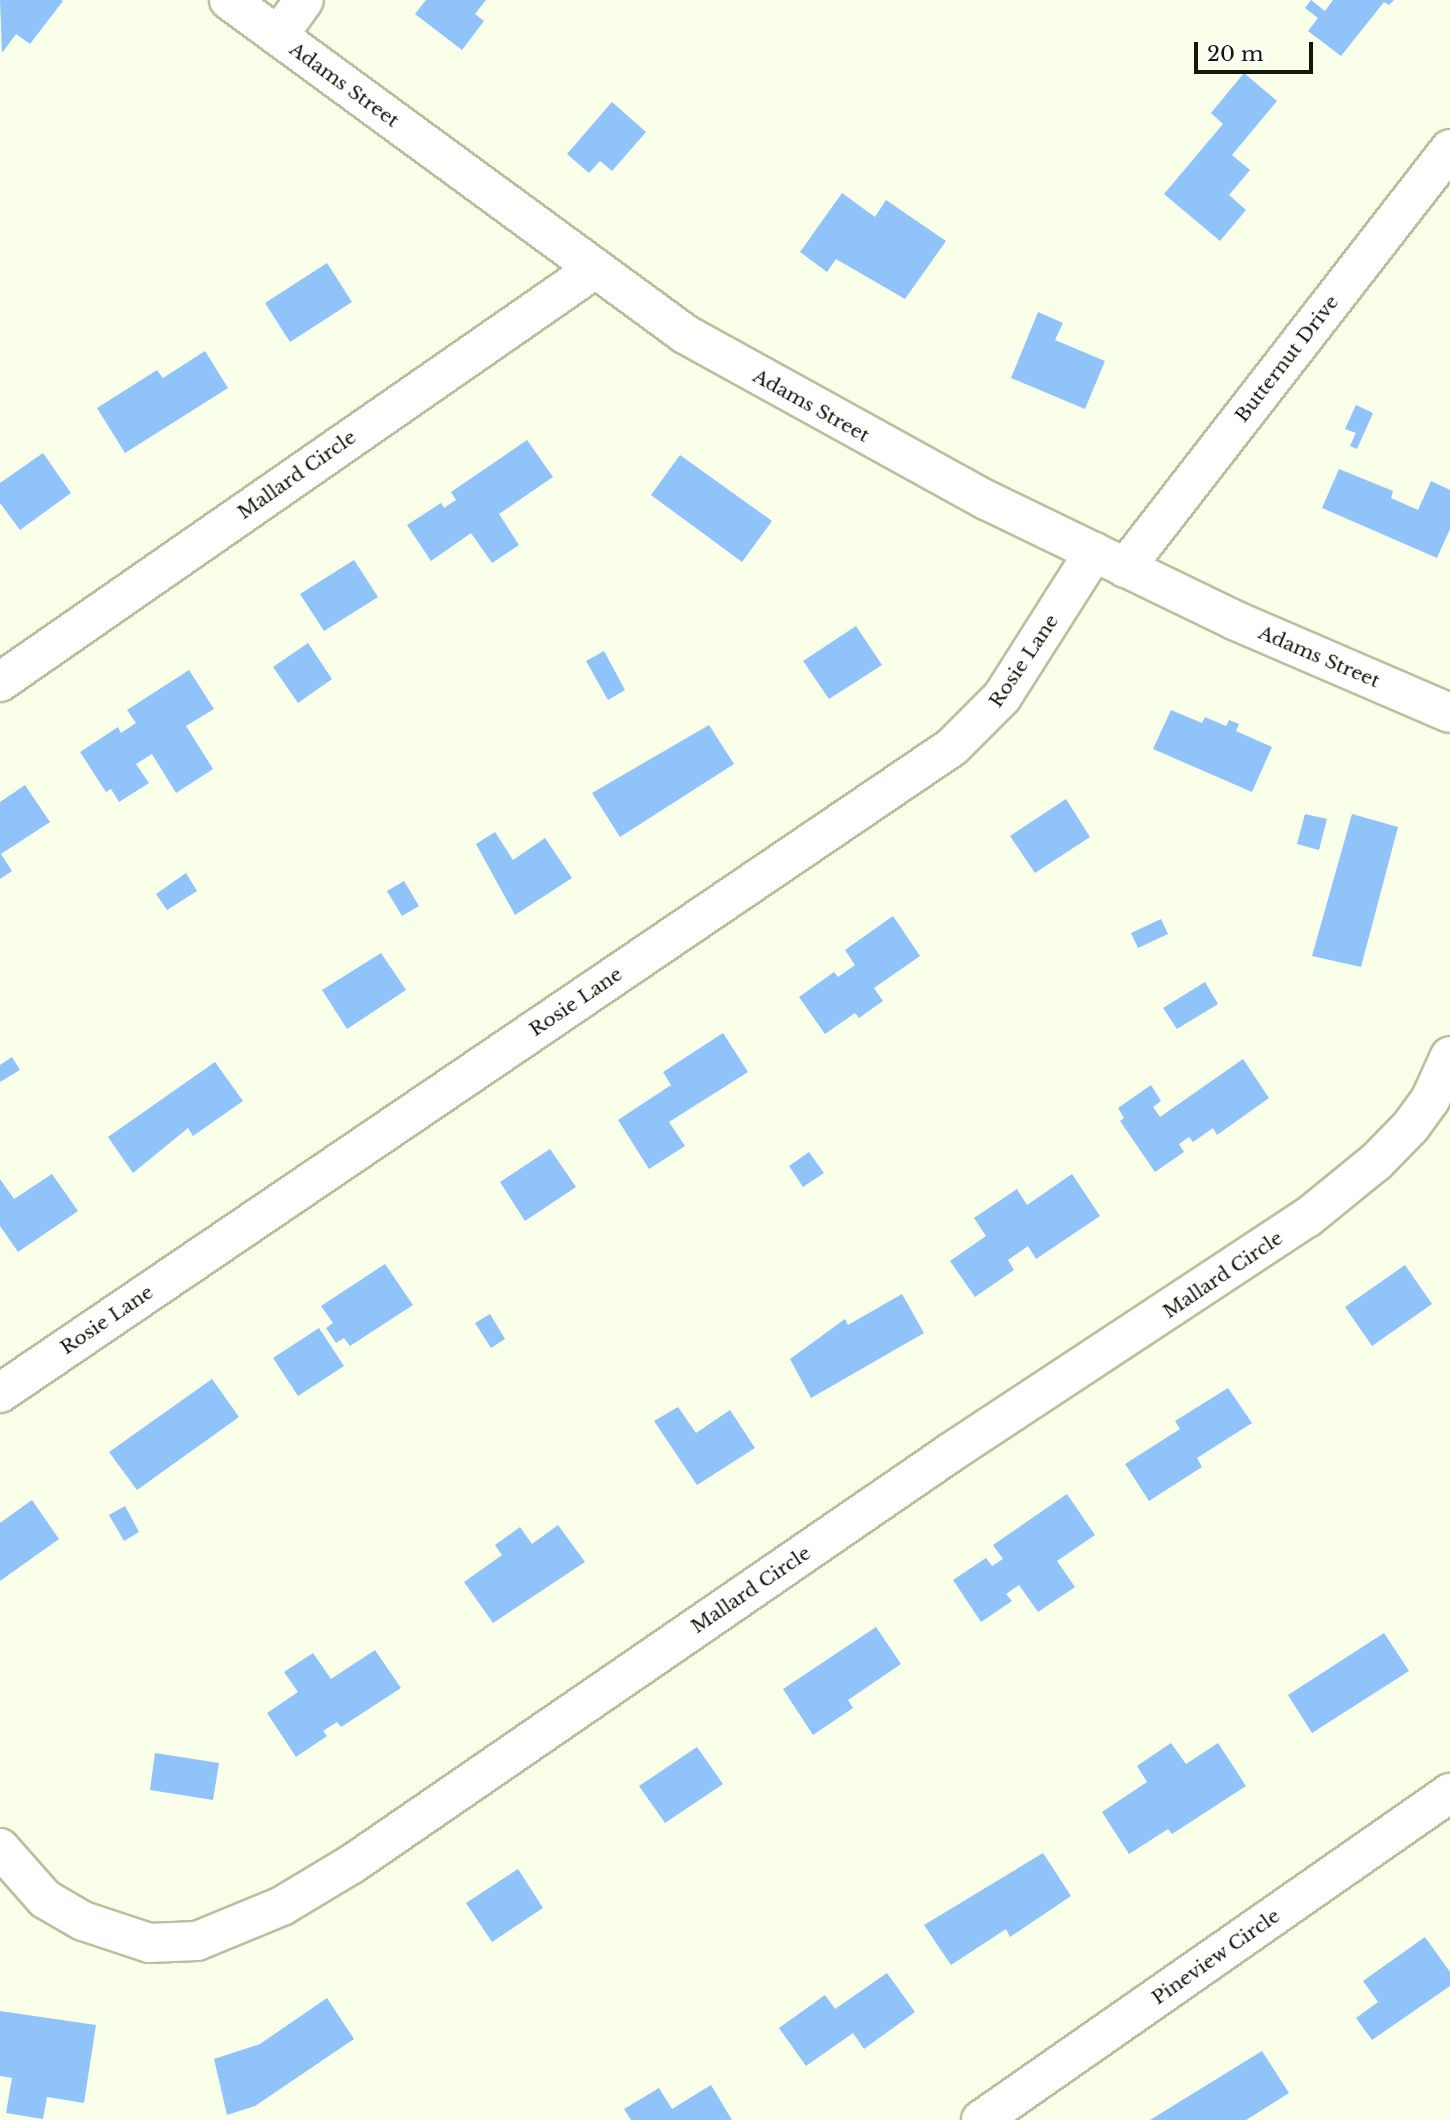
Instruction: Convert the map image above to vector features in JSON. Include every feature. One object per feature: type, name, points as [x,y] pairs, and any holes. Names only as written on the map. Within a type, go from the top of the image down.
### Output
[{"type":"street","name":"Adams Street","points":[[229,0],[685,334],[843,425],[1109,560],[1234,621],[1450,713]]},
{"type":"street","points":[[278,36],[304,0]]},
{"type":"street","name":"Butternut Drive","points":[[1109,560],[1450,149]]},
{"type":"street","name":"Mallard Circle","points":[[0,682],[594,269]]},
{"type":"street","name":"Rosie Lane","points":[[0,1393],[952,747],[1002,697],[1109,560]]},
{"type":"street","name":"Mallard Circle","points":[[0,1848],[29,1884],[63,1911],[149,1943],[197,1941],[282,1906],[352,1864],[950,1453],[1307,1218],[1376,1162],[1411,1126],[1450,1056]]},
{"type":"street","name":"Pineview Circle","points":[[981,2120],[1450,1793]]},
{"type":"building","points":[[0,0],[63,1],[30,44],[16,34],[2,53]]},
{"type":"building","points":[[426,0],[486,0],[475,14],[484,21],[462,50],[415,14]]},
{"type":"building","points":[[1311,0],[1325,11],[1333,0],[1394,0],[1389,5],[1384,2],[1341,56],[1308,31],[1318,18],[1305,8]]},
{"type":"building","points":[[1244,73],[1277,101],[1232,155],[1250,170],[1229,195],[1246,210],[1220,241],[1164,194],[1223,124],[1211,113]]},
{"type":"building","points":[[612,102],[646,132],[612,171],[600,161],[589,173],[567,154]]},
{"type":"building","points":[[842,193],[875,217],[886,200],[946,241],[905,299],[836,259],[827,272],[800,252]]},
{"type":"building","points":[[327,263],[352,302],[290,342],[265,303]]},
{"type":"building","points":[[1038,312],[1063,323],[1055,340],[1105,361],[1085,409],[1011,378]]},
{"type":"building","points":[[205,351],[228,388],[125,453],[97,408],[157,370],[163,378]]},
{"type":"building","points":[[1356,405],[1373,413],[1357,449],[1350,446],[1356,433],[1345,429]]},
{"type":"building","points":[[527,440],[553,477],[499,514],[519,545],[492,563],[471,533],[431,561],[407,525],[441,503],[444,508],[456,500],[451,492]]},
{"type":"building","points":[[43,453],[71,493],[20,530],[0,503],[0,483]]},
{"type":"building","points":[[680,455],[772,521],[742,562],[651,495]]},
{"type":"building","points":[[1339,469],[1393,491],[1391,498],[1418,510],[1431,481],[1450,490],[1450,529],[1437,558],[1322,508]]},
{"type":"building","points":[[354,560],[378,597],[324,631],[300,594]]},
{"type":"building","points":[[856,626],[882,665],[829,699],[803,661]]},
{"type":"building","points":[[308,643],[332,679],[298,703],[273,667]]},
{"type":"building","points":[[604,651],[625,690],[608,700],[586,661]]},
{"type":"building","points":[[189,670],[214,709],[186,726],[213,769],[176,793],[152,754],[136,764],[149,783],[119,802],[111,789],[106,792],[80,752],[118,727],[121,733],[136,723],[127,710]]},
{"type":"building","points":[[1171,710],[1202,723],[1205,717],[1226,726],[1229,720],[1239,724],[1236,731],[1272,747],[1252,792],[1153,749]]},
{"type":"building","points":[[709,725],[734,764],[620,837],[592,793]]},
{"type":"building","points":[[25,785],[50,822],[1,854],[12,871],[0,879],[0,802]]},
{"type":"building","points":[[1066,799],[1090,837],[1035,873],[1010,836]]},
{"type":"building","points":[[1305,814],[1327,819],[1319,850],[1297,844]]},
{"type":"building","points":[[1352,814],[1398,827],[1361,967],[1312,956]]},
{"type":"building","points":[[495,832],[513,860],[545,838],[572,878],[515,915],[476,844]]},
{"type":"building","points":[[186,873],[197,891],[167,910],[156,894]]},
{"type":"building","points":[[404,881],[419,906],[402,916],[387,891]]},
{"type":"building","points":[[893,916],[920,956],[874,988],[883,1001],[859,1018],[855,1013],[825,1034],[799,997],[834,972],[838,977],[855,965],[845,950]]},
{"type":"building","points":[[1161,919],[1168,934],[1138,948],[1131,933]]},
{"type":"building","points":[[381,953],[406,990],[347,1029],[322,990]]},
{"type":"building","points":[[1205,982],[1218,1004],[1177,1029],[1163,1008]]},
{"type":"building","points":[[723,1033],[748,1072],[669,1122],[685,1146],[649,1169],[618,1120],[671,1085],[663,1072]]},
{"type":"building","points":[[12,1057],[20,1070],[0,1082],[0,1065]]},
{"type":"building","points":[[1243,1059],[1269,1098],[1217,1135],[1213,1128],[1193,1142],[1189,1137],[1179,1144],[1184,1152],[1155,1172],[1120,1121],[1124,1118],[1118,1108],[1151,1085],[1161,1101],[1153,1107],[1160,1117]]},
{"type":"building","points":[[215,1062],[243,1101],[193,1136],[188,1128],[133,1173],[108,1137]]},
{"type":"building","points":[[550,1149],[576,1187],[525,1221],[500,1182]]},
{"type":"building","points":[[809,1152],[824,1173],[803,1187],[789,1166]]},
{"type":"building","points":[[52,1174],[78,1211],[18,1252],[0,1226],[0,1179],[14,1199]]},
{"type":"building","points":[[1072,1174],[1100,1216],[1036,1259],[1028,1246],[1008,1260],[1014,1270],[975,1297],[950,1261],[986,1236],[974,1218],[1017,1189],[1027,1205]]},
{"type":"building","points":[[385,1264],[413,1305],[350,1346],[344,1338],[336,1343],[326,1328],[333,1323],[321,1306]]},
{"type":"building","points":[[1405,1265],[1432,1304],[1372,1346],[1345,1307]]},
{"type":"building","points":[[902,1294],[924,1333],[811,1398],[790,1359],[845,1319],[848,1325]]},
{"type":"building","points":[[490,1314],[505,1339],[491,1348],[475,1323]]},
{"type":"building","points":[[319,1328],[344,1366],[298,1396],[273,1358]]},
{"type":"building","points":[[212,1379],[239,1417],[137,1490],[109,1452]]},
{"type":"building","points":[[1228,1388],[1252,1423],[1197,1458],[1202,1467],[1149,1501],[1125,1464],[1180,1429],[1175,1421]]},
{"type":"building","points":[[678,1407],[696,1433],[730,1410],[755,1448],[697,1485],[654,1421]]},
{"type":"building","points":[[1067,1494],[1095,1535],[1057,1561],[1075,1587],[1038,1612],[1019,1585],[1006,1594],[1012,1601],[981,1622],[953,1580],[986,1558],[992,1566],[1003,1559],[993,1545]]},
{"type":"building","points":[[32,1500],[59,1539],[0,1581],[0,1523]]},
{"type":"building","points":[[125,1506],[139,1532],[124,1541],[109,1515]]},
{"type":"building","points":[[558,1525],[585,1562],[493,1623],[464,1582],[502,1555],[495,1545],[520,1527],[532,1544]]},
{"type":"building","points":[[876,1627],[901,1664],[848,1700],[853,1708],[813,1735],[783,1689]]},
{"type":"building","points":[[1384,1633],[1409,1671],[1312,1733],[1288,1695]]},
{"type":"building","points":[[375,1650],[401,1688],[341,1727],[337,1722],[323,1731],[327,1736],[296,1757],[267,1713],[298,1692],[284,1672],[313,1653],[331,1679]]},
{"type":"building","points":[[1171,1743],[1186,1764],[1218,1743],[1246,1786],[1172,1834],[1168,1829],[1129,1854],[1102,1812],[1147,1782],[1137,1766]]},
{"type":"building","points":[[697,1747],[723,1784],[665,1823],[639,1786]]},
{"type":"building","points":[[155,1753],[219,1763],[213,1800],[150,1790]]},
{"type":"building","points":[[1043,1853],[1071,1896],[1010,1937],[1006,1929],[951,1965],[924,1925]]},
{"type":"building","points":[[518,1869],[543,1908],[492,1942],[466,1903]]},
{"type":"building","points":[[1425,1937],[1450,1972],[1450,1986],[1372,2040],[1356,2018],[1378,2002],[1363,1981]]},
{"type":"building","points":[[887,1973],[915,2012],[864,2049],[853,2033],[806,2066],[779,2028],[825,1995],[835,2009]]},
{"type":"building","points":[[327,1998],[354,2039],[255,2106],[227,2115],[214,2059],[260,2044]]},
{"type":"building","points":[[0,2011],[96,2025],[84,2103],[47,2097],[43,2119],[6,2113],[12,2078],[0,2076]]},
{"type":"building","points":[[1262,2051],[1289,2093],[1246,2120],[1150,2120]]},
{"type":"building","points":[[711,2085],[732,2120],[631,2120],[624,2109],[659,2088],[672,2109]]}]
